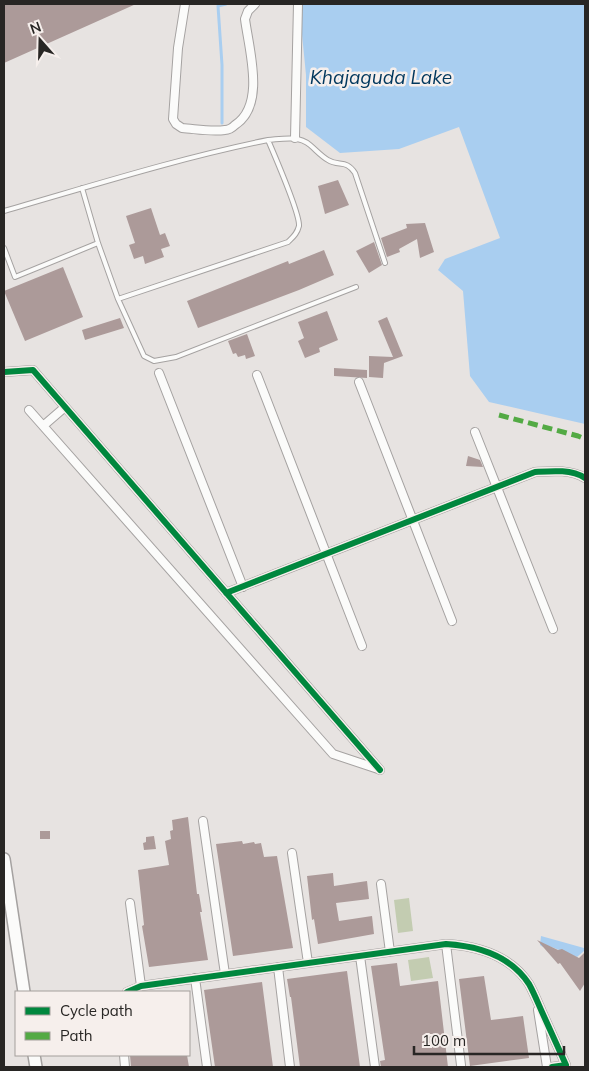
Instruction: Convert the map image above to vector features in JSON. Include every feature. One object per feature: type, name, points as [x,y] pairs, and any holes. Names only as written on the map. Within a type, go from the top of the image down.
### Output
[{"type":"main road","points":[[4,859],[24,991]]},
{"type":"street","points":[[185,4],[178,48],[173,119],[182,128],[226,130],[241,122],[248,114],[253,97],[245,19],[252,5],[255,4]]},
{"type":"street","points":[[295,138],[298,4]]},
{"type":"street","points":[[4,372],[33,370],[380,770],[333,754],[29,410]]},
{"type":"street","points":[[159,373],[243,587]]},
{"type":"street","points":[[257,375],[362,646]]},
{"type":"street","points":[[359,382],[452,621]]},
{"type":"street","points":[[42,426],[65,407]]},
{"type":"street","points":[[475,432],[553,629]]},
{"type":"street","points":[[226,593],[535,472],[558,470],[585,478]]},
{"type":"street","points":[[203,821],[225,974]]},
{"type":"street","points":[[292,853],[308,963]]},
{"type":"street","points":[[381,884],[390,952]]},
{"type":"street","points":[[130,903],[141,986]]},
{"type":"street","points":[[446,944],[461,1065]]},
{"type":"street","points":[[130,991],[141,986],[446,944],[473,947],[496,955],[519,971],[529,985],[566,1065],[552,1067]]},
{"type":"street","points":[[360,956],[375,1067]]},
{"type":"street","points":[[278,967],[290,1067]]},
{"type":"street","points":[[196,978],[207,1067]]},
{"type":"street","points":[[536,1000],[546,1067]]},
{"type":"lane","points":[[4,211],[240,146],[268,140],[295,138],[308,143],[327,160],[348,165],[352,168],[385,263]]},
{"type":"lane","points":[[118,299],[288,242],[296,234],[299,224],[268,140]]},
{"type":"lane","points":[[82,188],[98,243],[118,299],[144,356],[154,361],[176,357],[356,287]]},
{"type":"lane","points":[[4,248],[15,277],[98,243]]},
{"type":"green space","points":[[409,898],[413,931],[398,933],[394,900]]},
{"type":"green space","points":[[429,957],[433,978],[411,981],[408,960]]},
{"type":"water","name":"Khajaguda Lake","points":[[299,4],[585,4],[585,424],[489,402],[470,376],[463,291],[438,270],[445,259],[500,238],[459,127],[399,149],[340,153],[306,127],[306,75]]},
{"type":"water","points":[[541,936],[584,948],[584,951],[577,957],[549,946],[543,947],[540,945]]},
{"type":"building","points":[[4,4],[136,4],[4,63]]},
{"type":"building","points":[[338,180],[349,205],[325,214],[318,186]]},
{"type":"building","points":[[151,208],[160,235],[165,233],[170,246],[161,249],[164,257],[145,264],[143,256],[134,259],[129,245],[135,243],[126,216]]},
{"type":"building","points":[[425,223],[434,252],[420,258],[417,239],[399,249],[400,252],[387,257],[381,238],[407,228],[406,224]]},
{"type":"building","points":[[374,242],[382,265],[369,273],[356,251]]},
{"type":"building","points":[[324,250],[334,275],[198,328],[187,301],[288,261],[289,264]]},
{"type":"building","points":[[63,267],[83,317],[25,341],[4,291]]},
{"type":"building","points":[[327,311],[338,340],[319,348],[320,352],[305,358],[298,341],[304,338],[298,322]]},
{"type":"building","points":[[387,317],[403,356],[384,363],[383,378],[369,377],[369,356],[393,357],[378,321]]},
{"type":"building","points":[[120,318],[124,328],[85,340],[82,330]]},
{"type":"building","points":[[247,334],[255,356],[246,359],[245,355],[238,357],[236,353],[233,354],[228,341]]},
{"type":"building","points":[[334,368],[367,370],[367,378],[334,376]]},
{"type":"building","points":[[468,456],[480,460],[483,467],[466,466]]},
{"type":"building","points":[[188,817],[197,894],[199,894],[202,912],[200,912],[208,960],[149,967],[142,926],[144,925],[138,870],[169,865],[165,841],[171,839],[170,831],[173,830],[172,820]]},
{"type":"building","points":[[40,831],[50,831],[50,839],[40,839]]},
{"type":"building","points":[[154,836],[156,849],[144,850],[143,843],[146,842],[146,837]]},
{"type":"building","points":[[242,841],[243,844],[261,843],[264,857],[277,856],[293,948],[233,956],[216,844]]},
{"type":"building","points":[[333,873],[334,886],[367,881],[369,899],[336,903],[339,921],[372,916],[374,934],[318,944],[314,919],[312,920],[307,876]]},
{"type":"building","points":[[537,940],[558,950],[562,949],[579,958],[585,952],[585,983],[580,991],[560,963],[558,964]]},
{"type":"building","points":[[397,963],[400,986],[438,981],[448,1067],[381,1067],[380,1061],[385,1060],[371,966]]},
{"type":"building","points":[[347,971],[360,1067],[300,1067],[287,979]]},
{"type":"building","points":[[484,976],[491,1020],[523,1016],[529,1058],[470,1066],[459,979]]},
{"type":"building","points":[[262,982],[273,1067],[215,1067],[204,990]]},
{"type":"building","points":[[130,1056],[187,1056],[189,1067],[131,1067]]},
{"type":"waterway","points":[[222,123],[222,65],[218,6],[226,4]]},
{"type":"marked path","points":[[499,415],[585,439]]},
{"type":"cycle path","points":[[4,372],[33,370],[380,770]]},
{"type":"cycle path","points":[[226,593],[535,472],[567,472],[585,478]]},
{"type":"cycle path","points":[[129,991],[141,986],[446,944],[470,947],[503,959],[513,966],[529,984],[566,1065],[552,1067]]}]
